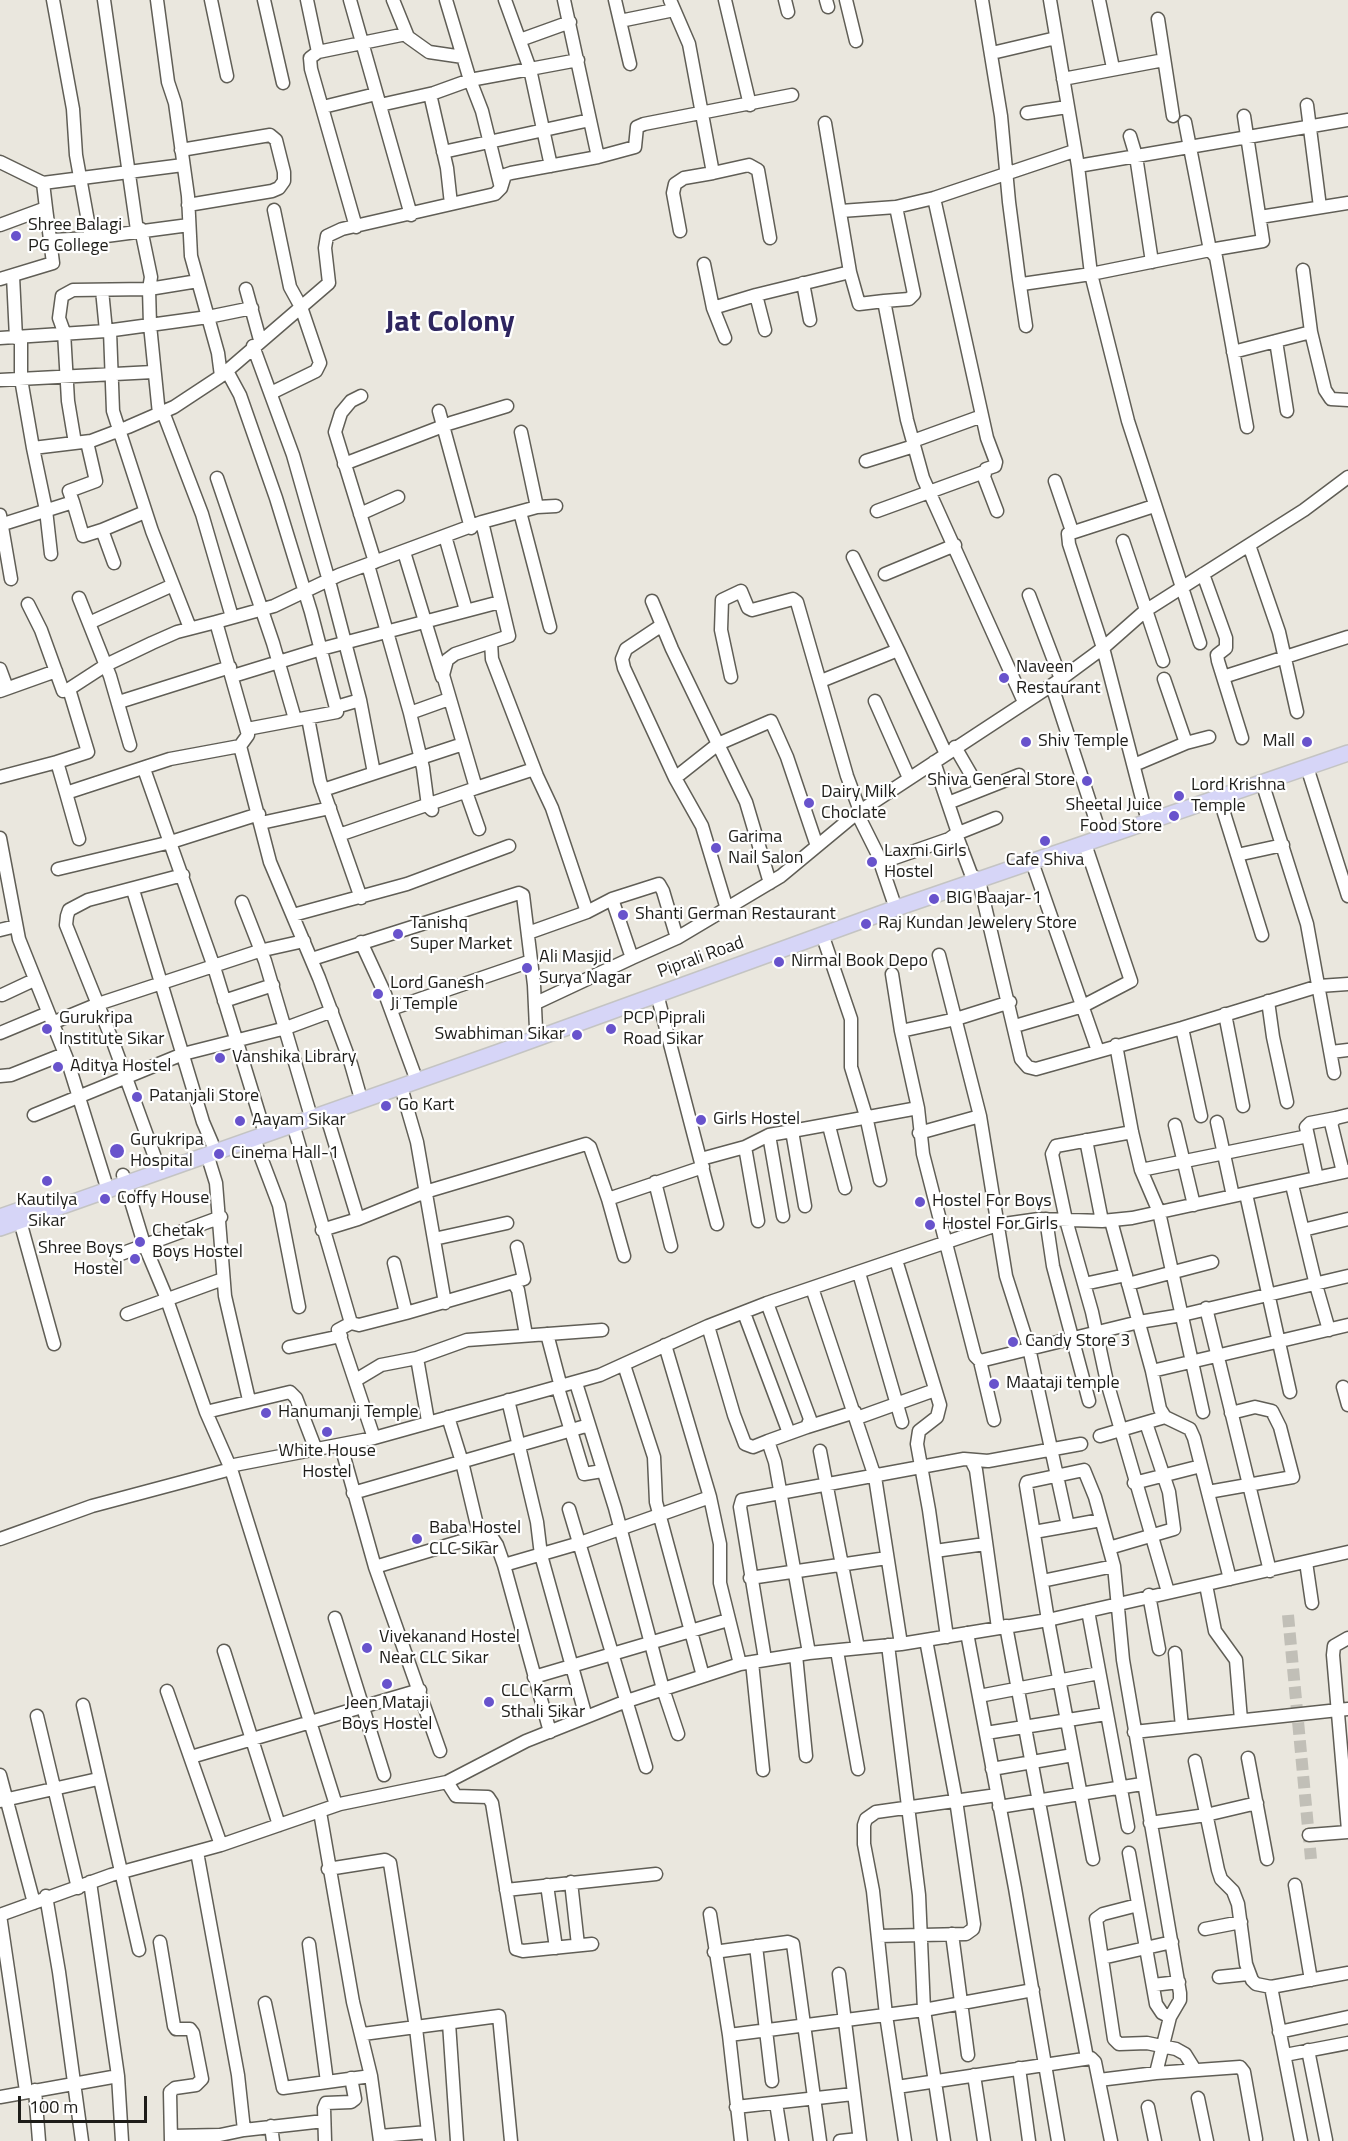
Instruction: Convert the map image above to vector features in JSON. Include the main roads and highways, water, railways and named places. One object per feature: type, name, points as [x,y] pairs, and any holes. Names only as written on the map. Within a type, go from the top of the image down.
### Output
[{"type":"main road","points":[[0,1228],[124,1179],[258,1133],[309,1110],[893,900],[975,877],[1099,830],[1348,744]]},
{"type":"main road","name":"Piprali Road","points":[[258,1133],[326,1114],[975,877],[1032,862],[1348,753]]},
{"type":"main road","points":[[0,1217],[105,1181],[124,1179],[157,1163],[209,1149]]},
{"type":"tunnel","points":[[1288,1615],[1311,1859]]},
{"type":"place","name":"Shree Balagi PG College","points":[[16,236]]},
{"type":"place","name":"Naveen Restaurant","points":[[1004,678]]},
{"type":"place","name":"Shiv Temple","points":[[1026,742]]},
{"type":"place","name":"Mall","points":[[1307,742]]},
{"type":"place","name":"Shiva General Store","points":[[1087,781]]},
{"type":"place","name":"Lord Krishna Temple","points":[[1179,796]]},
{"type":"place","name":"Dairy Milk Choclate","points":[[809,803]]},
{"type":"place","name":"Sheetal Juice Food Store","points":[[1174,816]]},
{"type":"place","name":"Cafe Shiva","points":[[1045,841]]},
{"type":"place","name":"Garima Nail Salon","points":[[716,848]]},
{"type":"place","name":"Laxmi Girls Hostel","points":[[872,862]]},
{"type":"place","name":"BIG Baajar-1","points":[[934,899]]},
{"type":"place","name":"Shanti German Restaurant","points":[[623,915]]},
{"type":"place","name":"Raj Kundan Jewelery Store","points":[[866,924]]},
{"type":"place","name":"Tanishq Super Market","points":[[398,934]]},
{"type":"place","name":"Nirmal Book Depo","points":[[779,962]]},
{"type":"place","name":"Ali Masjid Surya Nagar","points":[[527,968]]},
{"type":"place","name":"Lord Ganesh Ji Temple","points":[[378,994]]},
{"type":"place","name":"Gurukripa Institute Sikar","points":[[47,1029]]},
{"type":"place","name":"PCP Piprali Road Sikar","points":[[611,1029]]},
{"type":"place","name":"Swabhiman Sikar","points":[[577,1035]]},
{"type":"place","name":"Vanshika Library","points":[[220,1058]]},
{"type":"place","name":"Aditya Hostel","points":[[58,1067]]},
{"type":"place","name":"Patanjali Store","points":[[137,1097]]},
{"type":"place","name":"Go Kart","points":[[386,1106]]},
{"type":"place","name":"Girls Hostel","points":[[701,1120]]},
{"type":"place","name":"Aayam Sikar","points":[[240,1121]]},
{"type":"place","name":"Gurukripa Hospital","points":[[117,1151]]},
{"type":"place","name":"Cinema Hall-1","points":[[219,1154]]},
{"type":"place","name":"Kautilya Sikar","points":[[47,1181]]},
{"type":"place","name":"Coffy House","points":[[105,1199]]},
{"type":"place","name":"Hostel For Boys","points":[[920,1202]]},
{"type":"place","name":"Hostel For Girls","points":[[930,1225]]},
{"type":"place","name":"Chetak Boys Hostel","points":[[140,1242]]},
{"type":"place","name":"Shree Boys Hostel","points":[[135,1259]]},
{"type":"place","name":"Candy Store 3","points":[[1013,1342]]},
{"type":"place","name":"Maataji temple","points":[[994,1384]]},
{"type":"place","name":"Hanumanji Temple","points":[[266,1413]]},
{"type":"place","name":"White House Hostel","points":[[327,1432]]},
{"type":"place","name":"Baba Hostel CLC Sikar","points":[[417,1539]]},
{"type":"place","name":"Vivekanand Hostel Near CLC Sikar","points":[[367,1648]]},
{"type":"place","name":"Jeen Mataji Boys Hostel","points":[[387,1684]]},
{"type":"place","name":"CLC Karm Sthali Sikar","points":[[489,1702]]},
{"type":"district","name":"Jat Colony","points":[[450,324]]}]
